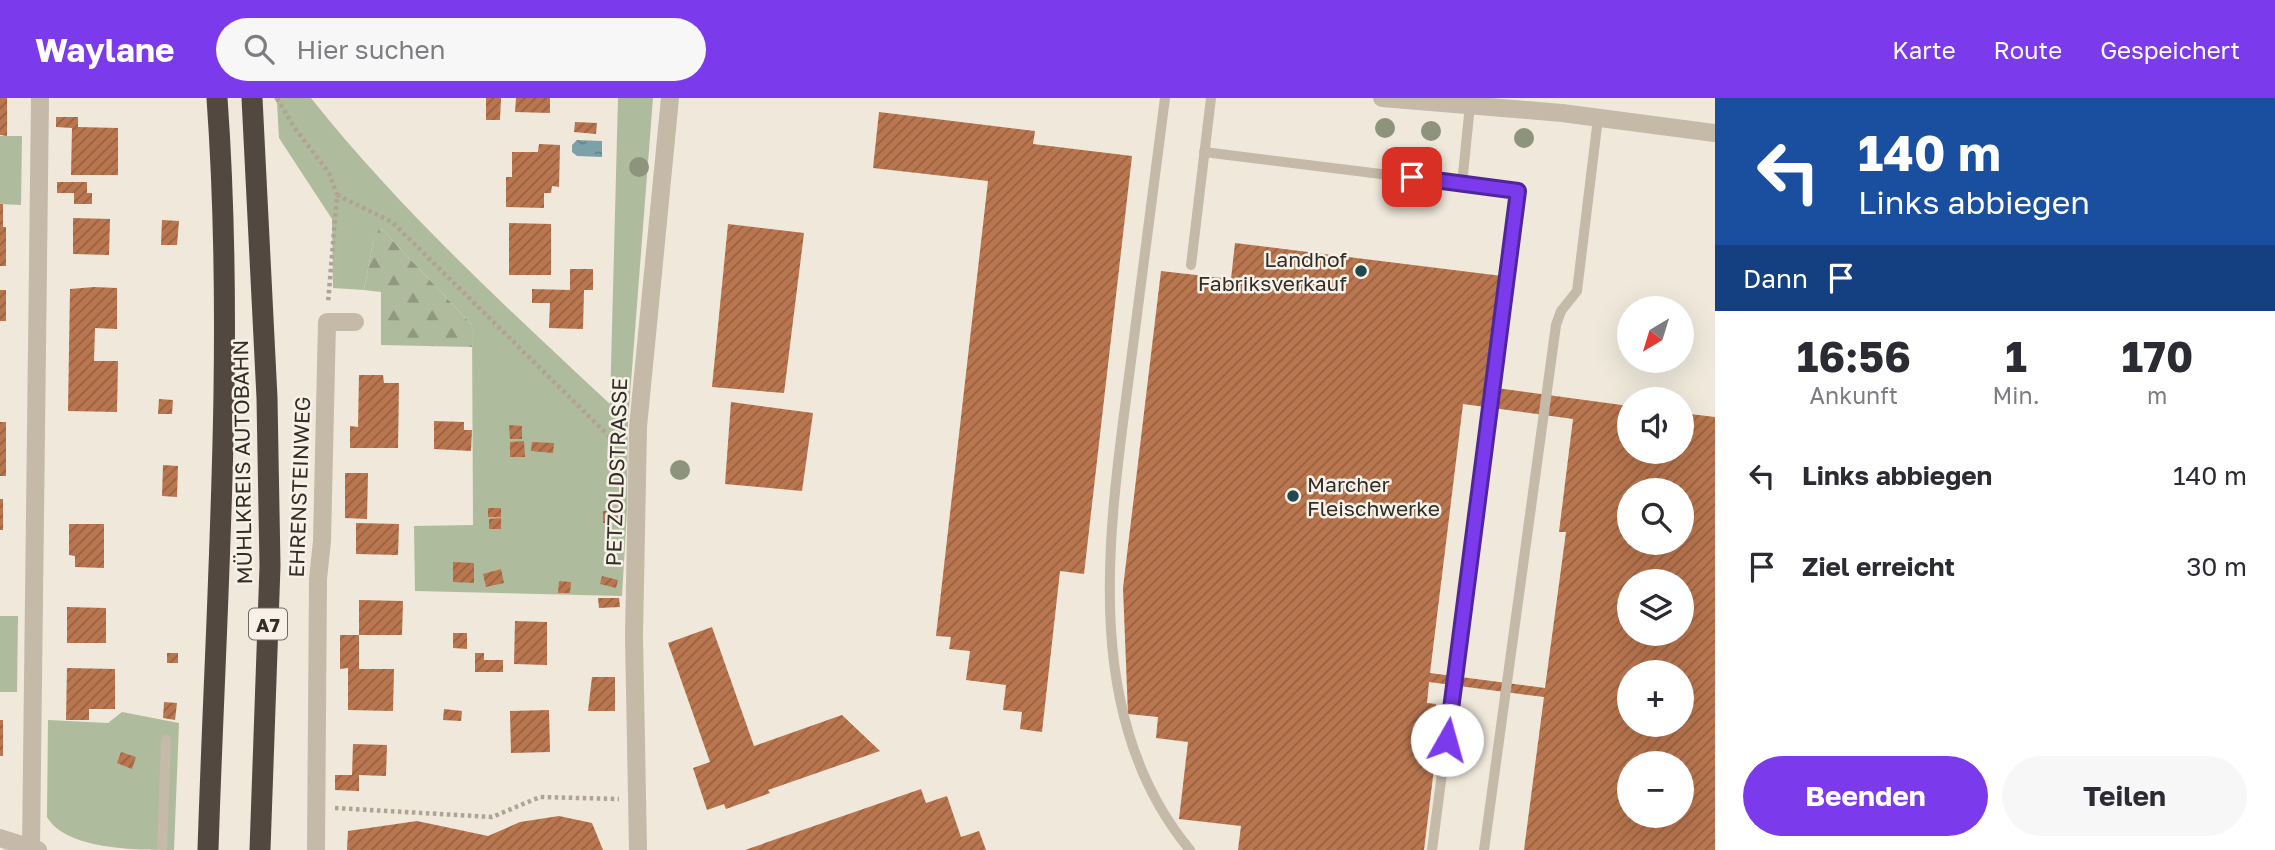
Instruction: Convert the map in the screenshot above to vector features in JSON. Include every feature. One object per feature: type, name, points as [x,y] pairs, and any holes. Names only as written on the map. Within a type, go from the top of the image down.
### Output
[{"type":"highway","name":"MÜHLKREIS AUTOBAHN","points":[[208,850],[225,401],[224,200],[217,98]]},
{"type":"highway","name":"MÜHLKREIS AUTOBAHN","points":[[251,98],[259,198],[270,566],[260,850]]},
{"type":"street","points":[[0,838],[35,849],[40,98]]},
{"type":"street","name":"PETZOLDSTRASSE","points":[[638,850],[634,625],[638,426],[670,98]]},
{"type":"street","points":[[1382,98],[1470,105],[1502,103],[1715,133]]},
{"type":"street","points":[[327,322],[355,322]]},
{"type":"street","name":"EHRENSTEINWEG","points":[[316,850],[318,579],[323,541],[327,322]]},
{"type":"lane","points":[[1165,98],[1114,489],[1110,603],[1114,660],[1133,752],[1165,820],[1190,850]]},
{"type":"lane","points":[[1191,265],[1211,98]]},
{"type":"lane","points":[[1462,184],[1470,105]]},
{"type":"lane","points":[[1483,850],[1556,325],[1561,311],[1577,291],[1598,118]]},
{"type":"lane","points":[[1204,152],[1518,191],[1432,850]]},
{"type":"lane","points":[[162,850],[166,740]]},
{"type":"path","points":[[277,98],[293,127],[329,173],[337,195],[327,322]]},
{"type":"path","points":[[337,195],[392,222],[637,463]]},
{"type":"path","points":[[330,807],[492,817],[540,797],[637,799]]},
{"type":"green space","points":[[274,98],[311,98],[417,218],[610,404],[618,98],[653,98],[628,421],[622,596],[415,591],[414,526],[473,525],[472,325],[381,228],[373,242],[364,290],[333,288],[332,219],[279,138],[277,103]]},
{"type":"green space","points":[[0,136],[22,136],[21,205],[0,204]]},
{"type":"green space","points":[[380,227],[472,325],[472,347],[381,345],[381,292],[364,290],[373,242]]},
{"type":"green space","points":[[0,616],[18,616],[17,692],[0,692]]},
{"type":"green space","points":[[122,712],[179,723],[174,850],[123,848],[86,842],[56,828],[47,817],[48,720],[108,723]]},
{"type":"water","points":[[577,140],[602,141],[602,157],[577,156],[572,152],[572,145]]},
{"type":"building","points":[[0,98],[7,98],[7,136],[0,135]]},
{"type":"building","points":[[486,98],[501,98],[500,120],[486,120]]},
{"type":"building","points":[[516,98],[550,98],[550,113],[515,112]]},
{"type":"building","points":[[879,112],[1035,131],[1033,144],[1132,156],[1084,574],[1060,571],[1042,732],[1020,729],[1022,712],[1003,710],[1006,685],[966,680],[970,651],[949,649],[951,637],[936,636],[988,181],[873,168]]},
{"type":"building","points":[[56,117],[78,117],[78,127],[118,128],[118,175],[71,175],[72,128],[56,127]]},
{"type":"building","points":[[575,122],[597,123],[596,134],[574,132]]},
{"type":"building","points":[[539,144],[560,145],[559,187],[552,186],[551,193],[544,193],[544,208],[506,207],[506,177],[512,177],[512,152],[538,152]]},
{"type":"building","points":[[57,182],[87,182],[87,193],[92,193],[92,204],[74,204],[74,193],[57,193]]},
{"type":"building","points":[[0,204],[3,204],[3,227],[6,227],[6,266],[0,266]]},
{"type":"building","points":[[73,218],[110,219],[109,255],[73,254]]},
{"type":"building","points":[[162,220],[179,221],[177,245],[161,245]]},
{"type":"building","points":[[509,223],[551,224],[551,275],[509,275]]},
{"type":"building","points":[[728,224],[804,233],[784,393],[712,387]]},
{"type":"building","name":"Marcher Fleischwerke","points":[[1235,243],[1502,276],[1489,387],[1617,404],[1617,464],[1694,464],[1694,414],[1715,417],[1715,850],[1524,850],[1544,697],[1429,682],[1427,703],[1436,704],[1433,735],[1438,736],[1424,850],[1238,850],[1241,826],[1179,819],[1188,742],[1156,738],[1158,717],[1128,714],[1123,588],[1161,271],[1231,279]],"holes":[[[1463,404],[1573,419],[1559,532],[1566,532],[1545,688],[1430,673]]]},
{"type":"building","points":[[570,269],[593,269],[593,290],[584,290],[583,329],[549,328],[550,303],[532,303],[532,289],[570,290]]},
{"type":"building","points":[[117,288],[117,329],[95,328],[94,361],[118,361],[117,412],[68,411],[70,289]]},
{"type":"building","points":[[0,290],[6,290],[6,321],[0,321]]},
{"type":"building","points":[[359,375],[383,375],[384,383],[399,383],[398,448],[350,448],[350,426],[358,427]]},
{"type":"building","points":[[159,399],[173,400],[172,414],[158,414]]},
{"type":"building","points":[[731,402],[813,413],[802,491],[725,484]]},
{"type":"building","points":[[434,421],[464,422],[464,430],[472,430],[471,451],[434,449]]},
{"type":"building","points":[[0,422],[6,422],[6,476],[0,476]]},
{"type":"building","points":[[509,425],[522,426],[522,439],[510,439]]},
{"type":"building","points":[[524,441],[525,457],[510,457],[510,442]]},
{"type":"building","points":[[532,442],[554,443],[553,453],[531,451]]},
{"type":"building","points":[[163,465],[178,466],[177,497],[162,496]]},
{"type":"building","points":[[345,473],[368,473],[367,519],[345,518]]},
{"type":"building","points":[[0,499],[3,499],[3,530],[0,530]]},
{"type":"building","points":[[488,508],[501,508],[501,517],[488,517]]},
{"type":"building","points":[[603,511],[621,511],[621,523],[603,523]]},
{"type":"building","points":[[501,518],[501,529],[489,529],[489,519]]},
{"type":"building","points":[[356,523],[399,524],[398,555],[356,554]]},
{"type":"building","points":[[69,524],[104,524],[104,568],[75,567],[75,556],[69,555]]},
{"type":"building","points":[[453,562],[474,563],[474,583],[453,582]]},
{"type":"building","points":[[501,569],[504,583],[486,587],[483,574]]},
{"type":"building","points":[[602,576],[618,580],[616,588],[600,584]]},
{"type":"building","points":[[559,581],[571,582],[570,593],[558,593]]},
{"type":"building","points":[[598,598],[619,598],[620,607],[599,608]]},
{"type":"building","points":[[359,600],[403,601],[402,635],[359,635]]},
{"type":"building","points":[[67,607],[106,608],[106,643],[67,643]]},
{"type":"building","points":[[515,621],[547,622],[547,665],[514,664]]},
{"type":"building","points":[[712,627],[754,746],[842,715],[880,751],[768,790],[770,793],[726,809],[724,804],[707,810],[693,768],[710,762],[668,643]]},
{"type":"building","points":[[453,633],[467,633],[467,649],[453,648]]},
{"type":"building","points":[[340,635],[359,635],[359,669],[394,669],[393,711],[348,710],[348,668],[340,669]]},
{"type":"building","points":[[167,653],[178,653],[178,663],[167,663]]},
{"type":"building","points":[[475,653],[484,653],[484,660],[503,660],[503,672],[475,672]]},
{"type":"building","points":[[67,668],[115,669],[115,709],[89,709],[89,720],[66,720]]},
{"type":"building","points":[[592,677],[615,677],[615,711],[588,711]]},
{"type":"building","points":[[164,702],[177,703],[175,720],[163,718]]},
{"type":"building","points":[[444,709],[462,711],[461,721],[443,720]]},
{"type":"building","points":[[549,710],[550,752],[511,753],[510,711]]},
{"type":"building","points":[[0,720],[3,720],[3,756],[0,756]]},
{"type":"building","points":[[353,744],[387,745],[386,776],[359,775],[359,791],[335,790],[335,775],[352,775]]},
{"type":"building","points":[[121,752],[136,757],[132,769],[117,763]]},
{"type":"building","points":[[921,789],[926,803],[947,796],[961,837],[979,831],[986,850],[745,850]]},
{"type":"building","points":[[559,816],[592,823],[603,850],[347,850],[348,831],[417,821],[488,836],[520,822]]},
{"type":"place","name":"Landhof Fabriksverkauf","points":[[1361,271]]},
{"type":"place","name":"Marcher Fleischwerke","points":[[1293,496]]},
{"type":"route","points":[[1412,177],[1518,191],[1447,740]]}]
